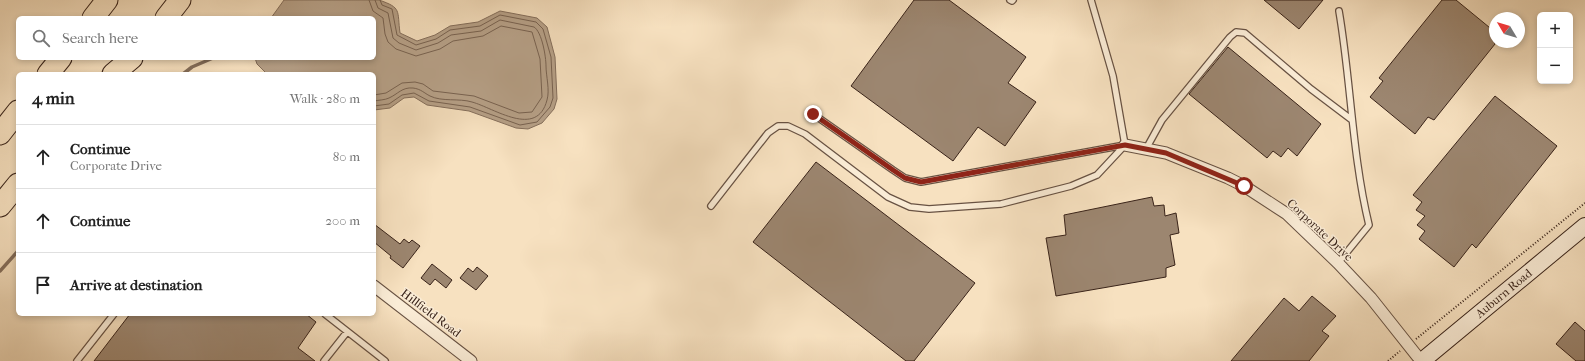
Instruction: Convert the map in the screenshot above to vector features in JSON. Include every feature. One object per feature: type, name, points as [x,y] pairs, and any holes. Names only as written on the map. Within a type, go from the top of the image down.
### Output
[{"type":"highway","points":[[156,16],[169,0]]},
{"type":"highway","points":[[168,16],[180,0]]},
{"type":"highway","points":[[50,72],[59,60]]},
{"type":"highway","points":[[111,72],[120,60]]},
{"type":"highway","points":[[115,72],[130,60]]},
{"type":"highway","points":[[0,134],[16,114]]},
{"type":"highway","points":[[0,206],[16,186]]},
{"type":"main road","name":"Auburn Road","points":[[1421,361],[1585,226]]},
{"type":"street","name":"Corporate Drive","points":[[1125,145],[1166,153],[1244,186],[1287,214],[1338,263],[1371,298],[1421,361]]},
{"type":"street","name":"Hillfield Road","points":[[376,288],[471,361]]},
{"type":"lane","points":[[1010,0],[1012,2],[1013,0]]},
{"type":"lane","points":[[1091,0],[1113,76],[1125,145]]},
{"type":"lane","points":[[1338,263],[1369,225],[1352,120],[1344,39],[1339,10]]},
{"type":"lane","points":[[1146,149],[1162,120],[1230,37],[1236,32],[1245,33],[1311,89],[1352,120]]},
{"type":"lane","points":[[813,114],[905,178],[921,182],[1125,145]]},
{"type":"lane","points":[[710,206],[768,134],[778,126],[788,126],[805,134],[888,198],[910,207],[929,209],[1001,204],[1071,186],[1097,175],[1125,145]]},
{"type":"lane","points":[[77,361],[112,316]]},
{"type":"lane","points":[[327,316],[385,361]]},
{"type":"lane","points":[[324,361],[347,332]]},
{"type":"path","points":[[1388,361],[1585,203]]},
{"type":"water","points":[[284,0],[379,0],[392,5],[397,11],[400,33],[417,41],[435,35],[450,26],[478,22],[500,11],[537,18],[547,27],[555,57],[557,99],[554,109],[542,123],[528,129],[516,128],[469,111],[427,105],[414,97],[404,98],[390,108],[376,110],[376,72],[265,72],[257,64],[256,60],[376,60],[376,16],[272,16]]},
{"type":"building","points":[[914,0],[949,0],[1026,57],[1008,83],[1036,102],[1005,146],[978,127],[953,161],[851,86]]},
{"type":"building","points":[[1264,0],[1323,0],[1299,29]]},
{"type":"building","points":[[1442,0],[1456,0],[1489,27],[1489,48],[1492,48],[1434,120],[1428,117],[1415,134],[1370,97],[1383,81],[1379,78]]},
{"type":"building","points":[[1228,47],[1321,124],[1297,156],[1288,148],[1281,157],[1273,151],[1267,158],[1189,94]]},
{"type":"building","points":[[1495,96],[1557,146],[1476,248],[1472,244],[1454,267],[1419,239],[1425,231],[1417,225],[1425,216],[1416,210],[1422,202],[1413,195]]},
{"type":"building","points":[[816,162],[975,283],[914,361],[906,361],[753,242]]},
{"type":"building","points":[[1152,197],[1154,206],[1164,205],[1165,216],[1176,213],[1179,233],[1170,235],[1175,265],[1166,268],[1166,277],[1056,296],[1046,238],[1066,235],[1064,215]]},
{"type":"building","points":[[376,226],[400,244],[404,239],[409,243],[412,240],[420,246],[403,268],[390,258],[391,256],[376,244]]},
{"type":"building","points":[[432,264],[452,280],[446,288],[435,279],[430,285],[421,278]]},
{"type":"building","points":[[477,267],[488,276],[476,290],[460,278],[468,268],[473,272]]},
{"type":"building","points":[[1312,296],[1336,316],[1322,331],[1329,336],[1309,361],[1231,361],[1284,298],[1299,311]]},
{"type":"building","points":[[128,316],[308,316],[316,322],[298,348],[315,361],[94,361]]},
{"type":"building","points":[[1575,322],[1585,331],[1585,361],[1576,361],[1556,344]]},
{"type":"waterway","points":[[186,72],[192,67],[208,60]]},
{"type":"waterway","points":[[0,271],[16,253]]},
{"type":"route","points":[[813,114],[905,178],[921,182],[1125,145],[1166,153],[1244,186]]}]
